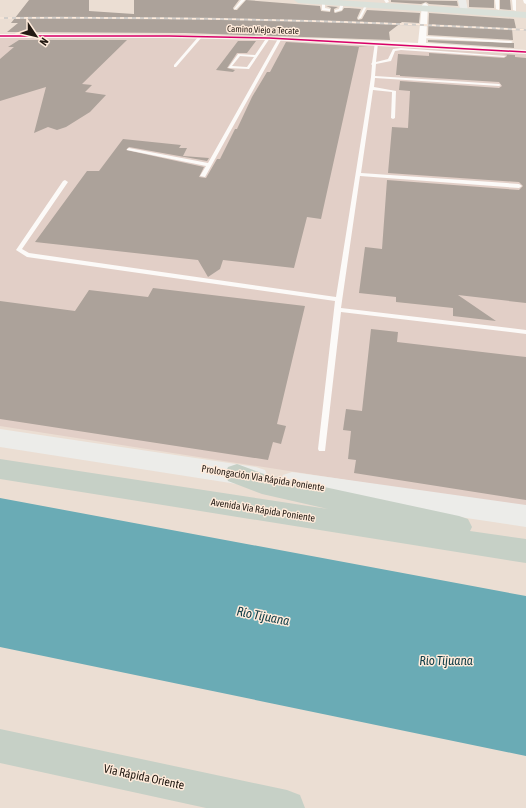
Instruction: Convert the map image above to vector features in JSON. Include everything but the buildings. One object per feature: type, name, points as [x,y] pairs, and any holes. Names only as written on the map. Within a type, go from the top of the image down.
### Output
[{"type":"highway","name":"Avenida Vía Rápida Poniente","points":[[0,469],[526,551]]},
{"type":"highway","points":[[237,474],[262,484],[474,530],[501,547]]},
{"type":"highway","name":"Vía Rápida Oriente","points":[[0,746],[287,808]]},
{"type":"main road","points":[[298,0],[425,6],[497,4],[515,10],[526,11]]},
{"type":"main road","points":[[357,0],[387,1],[425,6]]},
{"type":"main road","points":[[463,6],[526,15]]},
{"type":"main road","name":"Prolongación Vía Rápida Poniente","points":[[0,438],[526,516]]},
{"type":"street","points":[[422,41],[425,6]]},
{"type":"street","name":"Camino Viejo a Tecate","points":[[0,36],[280,38],[376,43],[422,41],[526,52]]},
{"type":"lane","points":[[235,8],[243,0]]},
{"type":"lane","points":[[514,0],[515,10]]},
{"type":"lane","points":[[323,2],[323,9],[329,10]]},
{"type":"lane","points":[[336,11],[340,10],[342,3]]},
{"type":"lane","points":[[359,18],[366,4]]},
{"type":"lane","points":[[175,66],[200,37]]},
{"type":"lane","points":[[257,56],[239,55],[229,67],[248,68],[257,56],[268,38]]},
{"type":"lane","points":[[203,176],[280,38]]},
{"type":"lane","points":[[422,41],[511,42]]},
{"type":"lane","points":[[322,449],[338,310],[373,77],[376,43]]},
{"type":"lane","points":[[373,64],[390,60],[394,50],[401,49],[504,56]]},
{"type":"lane","points":[[373,77],[499,85]]},
{"type":"lane","points":[[371,88],[394,91],[392,118]]},
{"type":"lane","points":[[129,149],[209,165]]},
{"type":"lane","points":[[358,174],[519,186]]},
{"type":"lane","points":[[65,182],[18,250],[28,255],[340,299]]},
{"type":"lane","points":[[338,310],[526,332]]},
{"type":"shaded area","points":[[0,37],[271,38],[526,53],[526,508],[0,426]]},
{"type":"water","name":"Rio Tijuana","points":[[0,498],[526,596],[526,756],[0,647]]},
{"type":"railway","points":[[0,18],[263,20],[526,30]]},
{"type":"cycle path","points":[[0,36],[169,36],[269,38],[526,52]]},
{"type":"water label","name":"Río Tijuana","points":[[263,616]]}]
